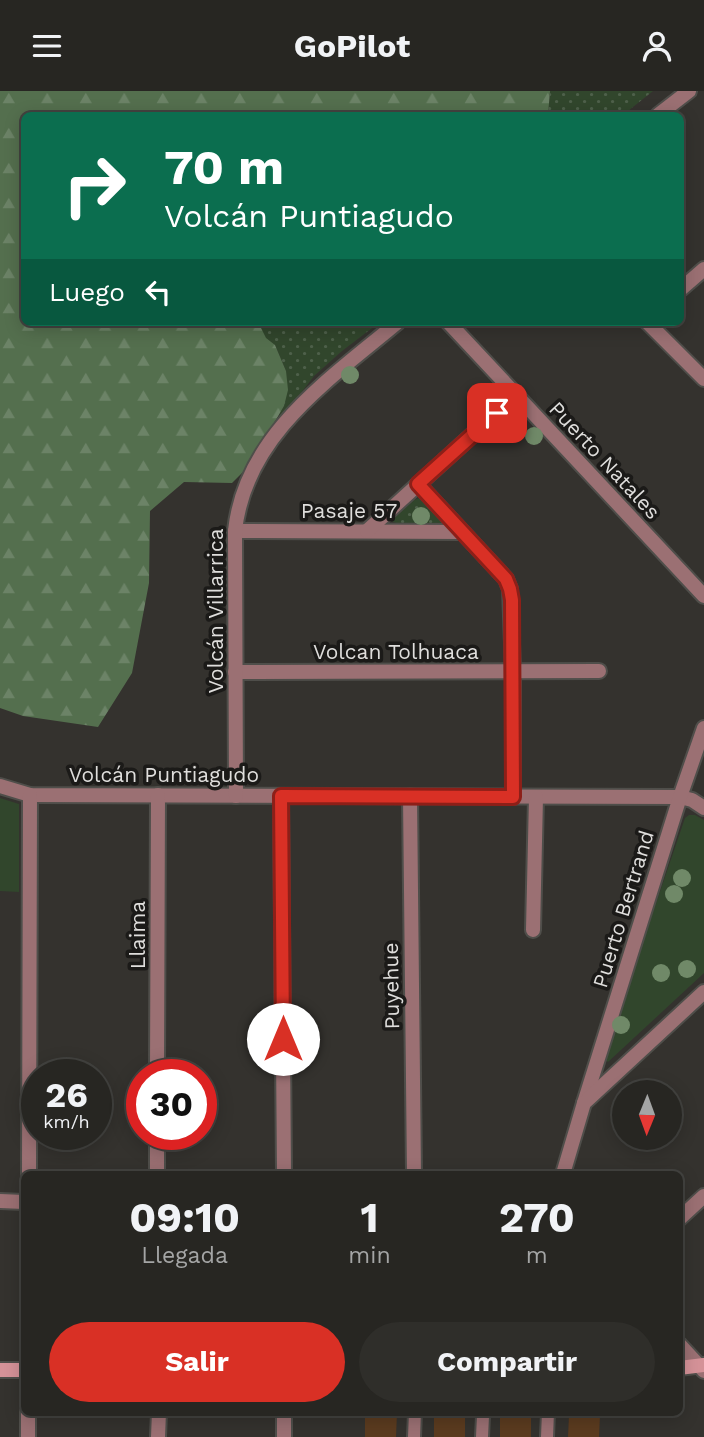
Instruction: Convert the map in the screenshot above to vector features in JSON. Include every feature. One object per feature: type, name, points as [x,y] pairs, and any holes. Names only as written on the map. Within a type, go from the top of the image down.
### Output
[{"type":"main road","points":[[683,1368],[702,1367]]},
{"type":"main road","points":[[0,1370],[21,1370]]},
{"type":"street","points":[[662,112],[689,91]]},
{"type":"street","points":[[684,286],[704,269]]},
{"type":"street","name":"Volcán Villarrica","points":[[236,796],[235,531],[244,489],[256,463],[289,416],[393,326]]},
{"type":"street","name":"Puerto Natales","points":[[452,326],[704,596]]},
{"type":"street","points":[[651,326],[704,379]]},
{"type":"street","points":[[367,531],[516,395]]},
{"type":"street","points":[[418,484],[506,579],[510,589],[513,797]]},
{"type":"street","name":"Pasaje 57","points":[[235,531],[462,532]]},
{"type":"street","name":"Volcan Tolhuaca","points":[[235,672],[599,671]]},
{"type":"street","name":"Puerto Bertrand","points":[[564,1171],[704,728]]},
{"type":"street","name":"Volcán Puntiagudo","points":[[0,786],[30,795],[680,797],[692,800],[704,808]]},
{"type":"street","points":[[29,1171],[30,795]]},
{"type":"street","name":"Llaima","points":[[157,1059],[158,795]]},
{"type":"street","points":[[281,796],[284,1171]]},
{"type":"street","name":"Puyehue","points":[[410,796],[414,1171]]},
{"type":"street","points":[[533,930],[536,797]]},
{"type":"street","points":[[584,1103],[704,992]]},
{"type":"street","points":[[157,1150],[157,1171]]},
{"type":"street","points":[[683,1215],[704,1196]]},
{"type":"street","points":[[0,1201],[21,1202]]},
{"type":"street","points":[[683,1348],[702,1367]]},
{"type":"street","points":[[28,1416],[28,1437]]},
{"type":"street","points":[[158,1437],[159,1416]]},
{"type":"street","points":[[284,1416],[284,1437]]},
{"type":"lane","points":[[414,1437],[415,1416]]},
{"type":"lane","points":[[482,1437],[483,1416]]},
{"type":"lane","points":[[547,1437],[548,1416]]},
{"type":"green space","points":[[0,91],[550,91],[548,112],[21,112],[21,326],[260,326],[266,338],[275,345],[286,371],[288,390],[284,406],[249,466],[232,483],[184,482],[150,511],[149,583],[132,673],[98,727],[23,716],[0,708]]},
{"type":"green space","points":[[550,91],[653,91],[627,112],[548,112]]},
{"type":"green space","points":[[259,326],[375,326],[314,376],[279,422],[275,423],[284,406],[286,371],[275,345],[266,339]]},
{"type":"green space","points":[[419,498],[443,521],[442,524],[403,525],[393,522],[393,519]]},
{"type":"green space","points":[[0,798],[19,804],[19,892],[0,891]]},
{"type":"green space","points":[[689,815],[704,820],[704,973],[608,1062],[604,1058],[607,1047],[685,818]]},
{"type":"building","points":[[365,1416],[397,1416],[396,1437],[365,1437]]},
{"type":"building","points":[[434,1416],[465,1416],[465,1437],[434,1437]]},
{"type":"building","points":[[500,1416],[531,1416],[531,1437],[500,1437]]},
{"type":"building","points":[[569,1416],[600,1416],[599,1437],[568,1437]]},
{"type":"route","points":[[283,1039],[281,796],[513,797],[510,589],[506,579],[418,484],[497,413]]}]
